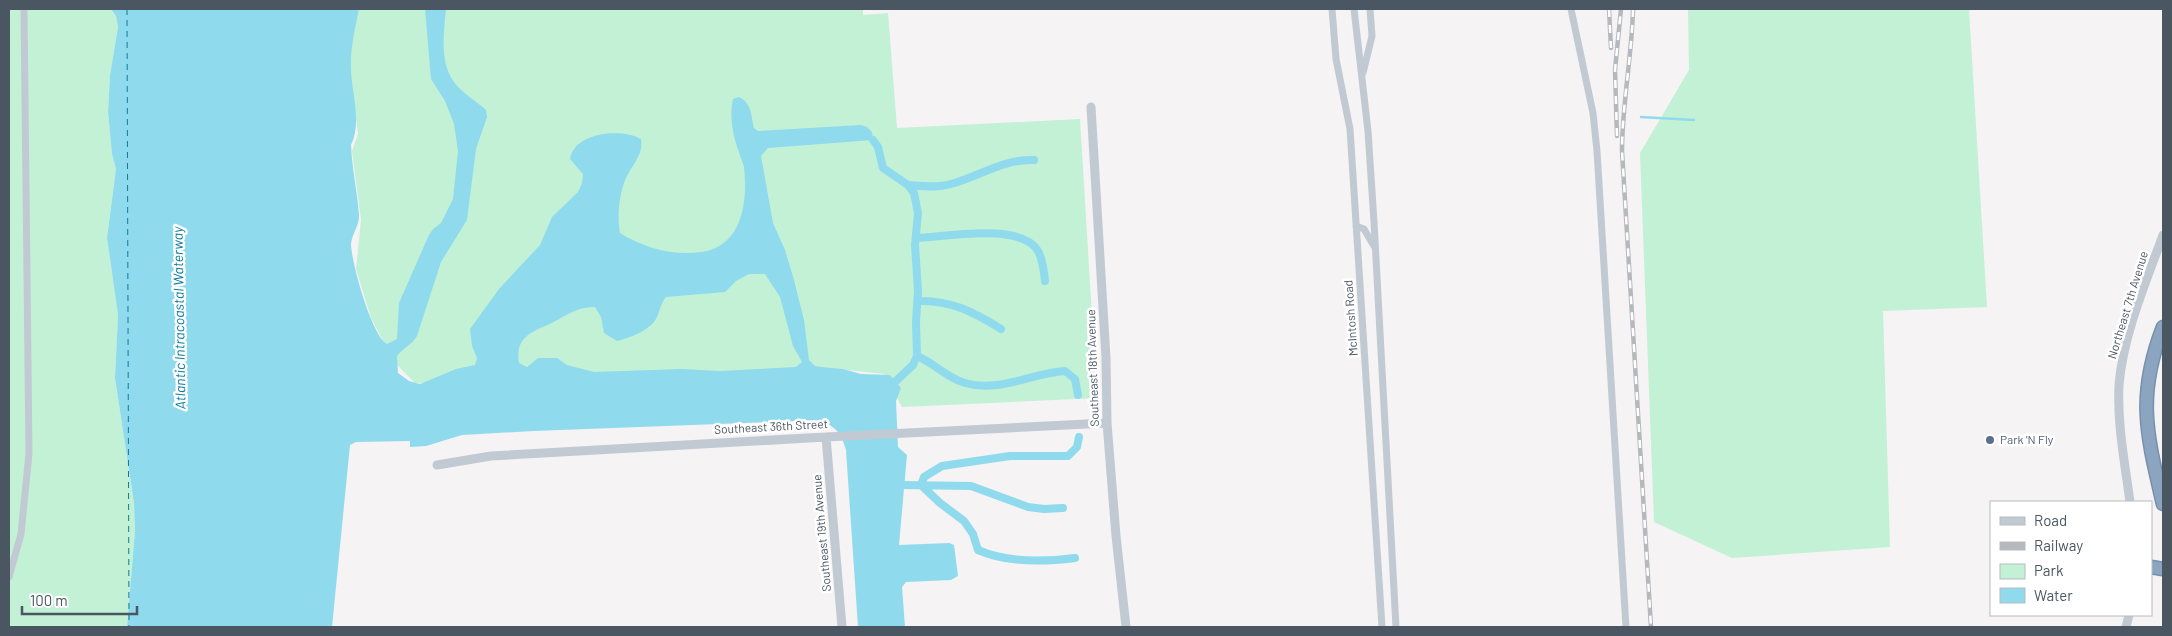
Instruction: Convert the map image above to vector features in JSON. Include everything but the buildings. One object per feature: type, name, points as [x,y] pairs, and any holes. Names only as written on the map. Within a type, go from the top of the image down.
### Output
[{"type":"highway","points":[[2163,327],[2150,368],[2146,414],[2149,444],[2163,504]]},
{"type":"street","points":[[9,577],[21,534],[29,453],[24,9]]},
{"type":"street","name":"McIntosh Road","points":[[1332,9],[1336,60],[1350,129],[1382,627]]},
{"type":"street","points":[[1354,9],[1368,131],[1396,627]]},
{"type":"street","points":[[1362,79],[1372,36],[1370,9]]},
{"type":"street","points":[[1571,9],[1593,113],[1597,151],[1626,627]]},
{"type":"street","name":"Southeast 18th Avenue","points":[[1091,108],[1106,358],[1107,423],[1116,536],[1126,627]]},
{"type":"street","points":[[1356,226],[1364,229],[1376,251]]},
{"type":"street","name":"Northeast 7th Avenue","points":[[2130,501],[2120,429],[2119,385],[2123,356],[2144,287],[2163,235]]},
{"type":"street","name":"Southeast 36th Street","points":[[437,465],[491,456],[836,436],[1107,423]]},
{"type":"street","name":"Southeast 19th Avenue","points":[[826,437],[842,627]]},
{"type":"green space","points":[[9,9],[111,9],[116,16],[118,27],[110,75],[108,112],[112,154],[116,169],[107,238],[118,315],[115,378],[134,503],[135,531],[127,627],[9,627]]},
{"type":"green space","points":[[356,9],[863,9],[863,15],[888,13],[897,128],[1080,119],[1097,398],[902,407],[884,374],[829,368],[494,383],[415,383],[394,362],[371,318],[356,269],[361,220],[352,151],[358,134],[349,62]]},
{"type":"green space","points":[[1688,9],[1969,9],[1987,307],[1883,311],[1890,547],[1732,558],[1654,522],[1640,153],[1689,70]]},
{"type":"water","name":"Atlantic Intracoastal Waterway","points":[[111,9],[359,9],[351,54],[356,127],[351,145],[359,218],[351,244],[363,298],[375,328],[387,344],[397,339],[399,303],[428,237],[433,229],[441,223],[453,199],[458,151],[454,124],[445,101],[431,79],[425,9],[446,9],[444,56],[449,74],[461,89],[486,110],[487,117],[476,149],[467,220],[441,262],[417,336],[397,356],[398,373],[409,381],[420,384],[456,369],[475,365],[477,358],[472,346],[470,329],[499,289],[540,245],[552,217],[578,192],[583,174],[570,159],[573,150],[580,143],[589,138],[611,133],[641,139],[641,150],[626,178],[620,198],[620,233],[639,243],[659,250],[690,253],[715,248],[726,242],[734,232],[743,208],[745,194],[744,167],[732,126],[733,99],[739,97],[749,106],[754,128],[758,131],[861,125],[867,127],[872,132],[873,140],[768,148],[761,156],[773,223],[785,250],[794,280],[804,320],[809,360],[815,366],[843,369],[861,374],[890,375],[901,388],[896,401],[898,447],[907,455],[899,545],[949,543],[954,545],[958,576],[951,580],[906,582],[902,587],[905,627],[858,627],[846,450],[837,431],[821,420],[462,435],[426,446],[410,447],[410,441],[356,442],[350,445],[332,627],[127,627],[135,531],[134,503],[115,378],[118,315],[107,238],[116,169],[112,154],[108,112],[110,75],[118,27],[116,16]],"holes":[[[749,274],[765,274],[780,297],[793,346],[802,362],[796,367],[720,371],[681,369],[594,372],[567,365],[557,358],[538,358],[527,367],[519,363],[518,353],[524,339],[536,330],[576,310],[595,307],[601,317],[604,333],[617,341],[633,336],[649,327],[656,319],[662,302],[666,297],[725,292],[736,281]]]},
{"type":"waterway","points":[[1641,117],[1694,120]]},
{"type":"waterway","points":[[873,140],[878,147],[883,168],[908,185],[914,193],[918,213],[915,245],[918,291],[916,322],[917,356],[913,365],[896,381]]},
{"type":"waterway","points":[[908,185],[941,186],[962,181],[1012,162],[1034,160]]},
{"type":"waterway","points":[[916,238],[981,233],[1016,237],[1029,242],[1038,251],[1045,281]]},
{"type":"waterway","points":[[918,301],[930,301],[962,308],[1001,329]]},
{"type":"waterway","points":[[917,356],[958,381],[978,385],[991,386],[1052,372],[1065,371],[1075,379],[1078,395]]},
{"type":"waterway","points":[[1075,558],[1025,560],[1001,557],[978,550],[973,534],[964,521],[940,503],[921,485],[924,477],[942,466],[1010,456],[1068,456],[1077,447],[1079,437]]},
{"type":"waterway","points":[[903,485],[971,486],[1028,507],[1044,509],[1063,508]]},
{"type":"ferry route","points":[[127,9],[129,627]]},
{"type":"railway","points":[[1609,9],[1611,48]]},
{"type":"railway","points":[[1617,136],[1615,70],[1621,9]]},
{"type":"railway","points":[[1633,9],[1622,151],[1651,627]]},
{"type":"place","name":"Park 'N Fly","points":[[1990,440]]}]
